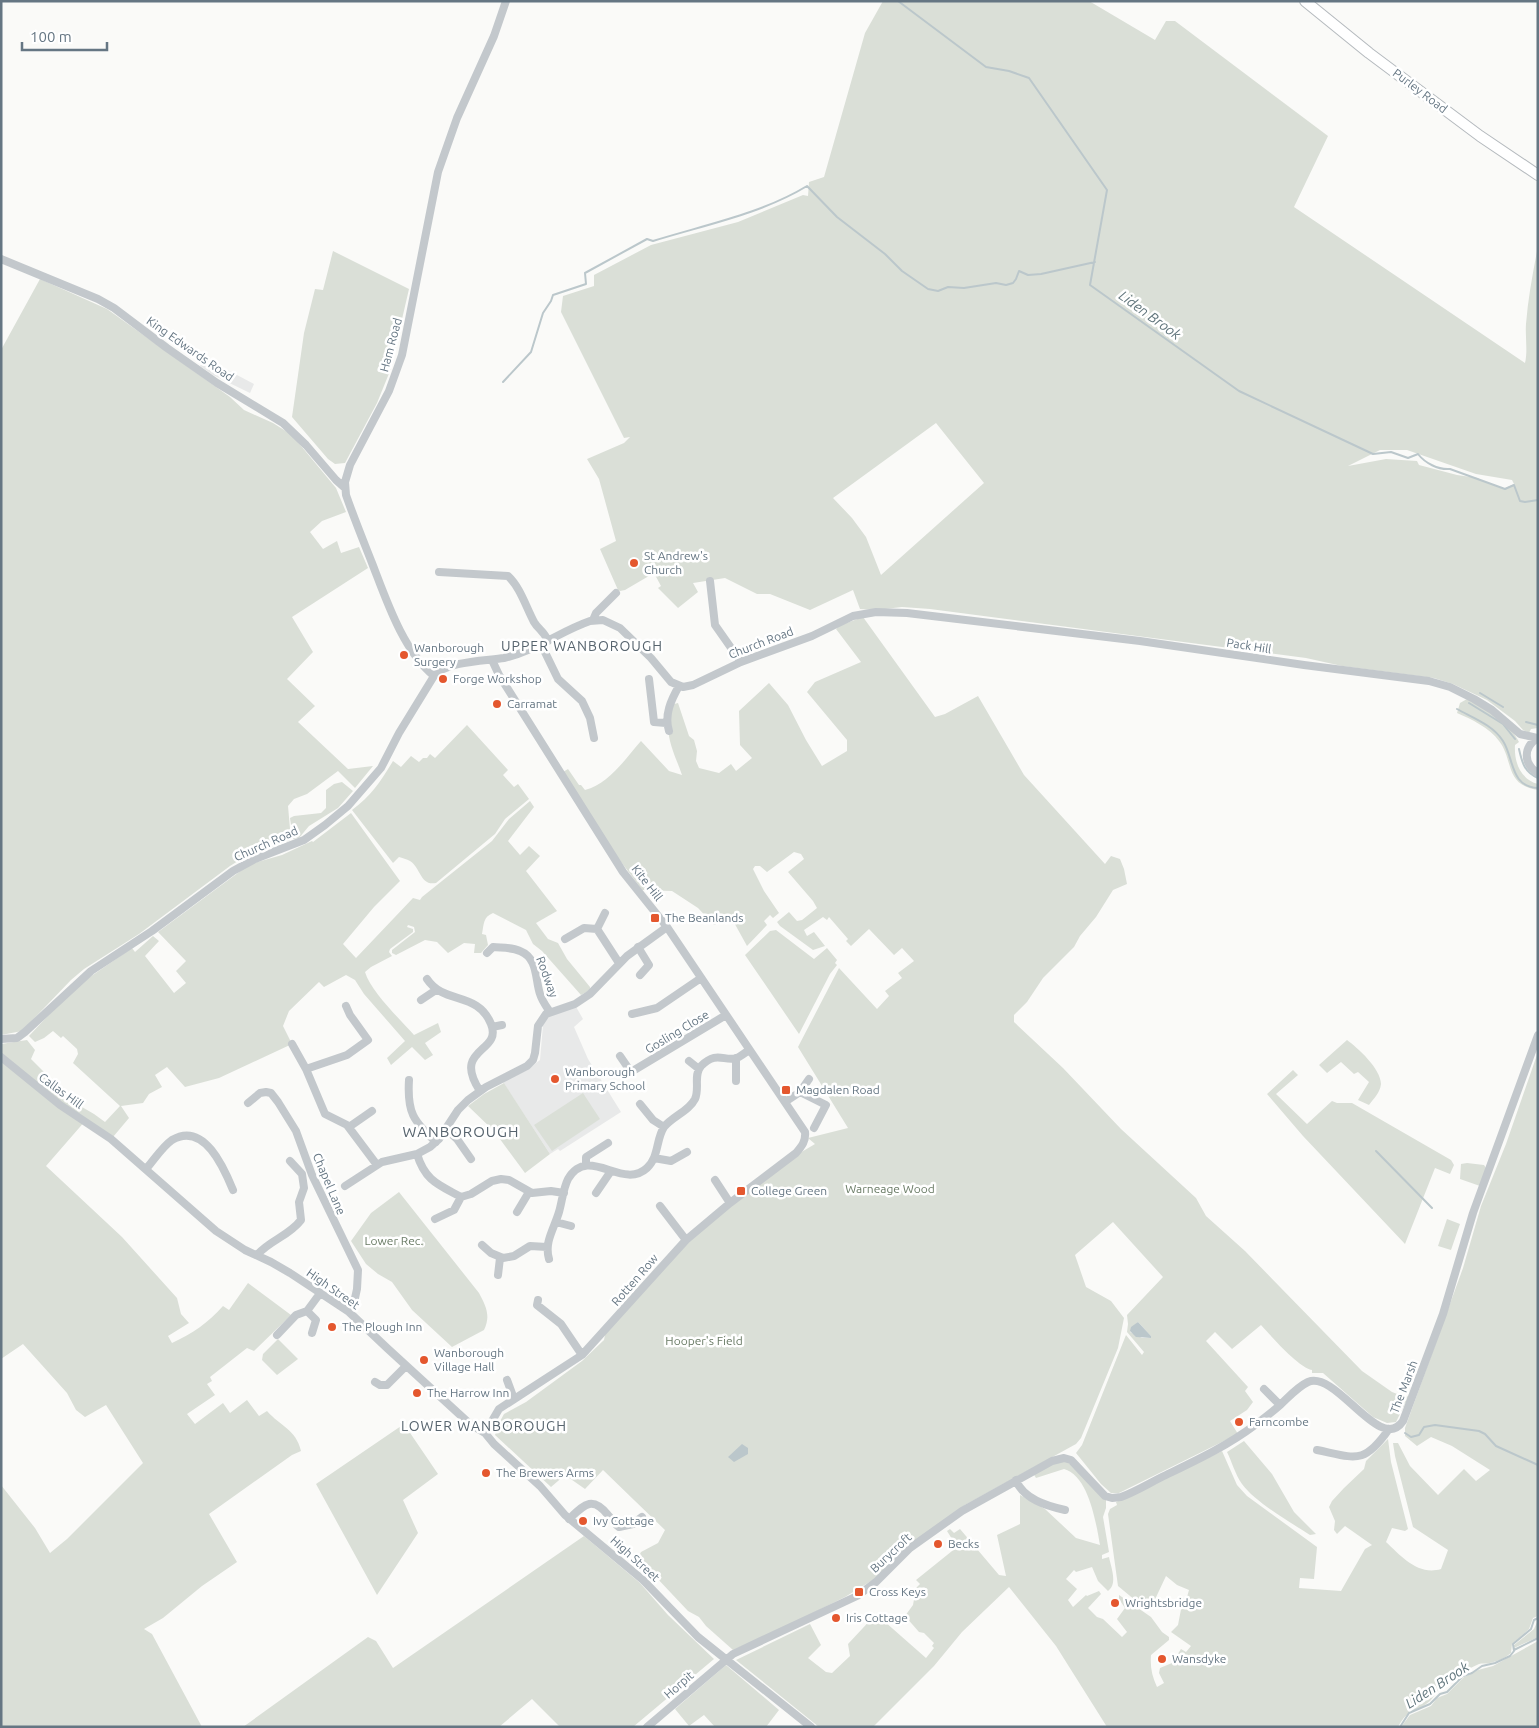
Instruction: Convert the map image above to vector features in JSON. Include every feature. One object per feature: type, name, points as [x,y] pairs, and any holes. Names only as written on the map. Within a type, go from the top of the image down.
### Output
[{"type":"main road","name":"Purley Road","points":[[1305,1],[1369,53],[1480,136],[1538,175]]},
{"type":"street","name":"Ham Road","points":[[344,488],[350,465],[386,399],[397,372],[406,338],[438,172],[458,118],[494,36],[506,1]]},
{"type":"street","name":"King Edwards Road","points":[[1,260],[98,299],[114,308],[217,383],[283,423],[344,488]]},
{"type":"street","points":[[344,488],[384,596],[408,644],[426,669],[434,676],[439,671],[455,665],[515,655],[580,625],[593,620],[603,620],[620,628],[651,658],[672,682],[679,686],[670,703],[668,727],[654,722],[649,679]]},
{"type":"street","points":[[439,572],[504,575],[510,578],[535,624],[543,631],[558,679],[582,701],[590,718],[594,738]]},
{"type":"street","points":[[710,581],[715,625],[741,662]]},
{"type":"street","points":[[593,620],[596,613],[616,593]]},
{"type":"street","name":"Church Road","points":[[679,686],[693,685],[741,662],[812,636],[858,614],[892,612],[961,619]]},
{"type":"street","name":"Pack Hill","points":[[961,619],[1148,642],[1304,666],[1429,681],[1455,689],[1497,713],[1520,734],[1530,766],[1538,773]]},
{"type":"street","name":"Kite Hill","points":[[492,660],[499,675],[623,872],[666,927],[701,978],[805,1132],[805,1140]]},
{"type":"street","name":"Church Road","points":[[1,1039],[17,1038],[91,972],[152,931],[233,871],[255,859],[304,840],[325,826],[352,802],[381,768],[399,733],[434,676]]},
{"type":"street","name":"Pack Hill","points":[[1520,734],[1538,738]]},
{"type":"street","points":[[1527,754],[1530,744],[1538,738]]},
{"type":"street","points":[[597,929],[605,913]]},
{"type":"street","points":[[350,1186],[376,1165],[387,1160],[417,1154],[436,1142],[463,1105],[480,1091],[531,1062],[535,1056],[538,1026],[544,1016],[550,1012],[573,1005],[590,994],[619,963],[666,927]]},
{"type":"street","points":[[565,939],[584,928],[597,929]]},
{"type":"street","points":[[597,929],[619,963]]},
{"type":"street","name":"Rodway","points":[[492,939],[490,950],[514,949],[530,957],[541,996],[550,1012]]},
{"type":"street","points":[[638,947],[650,965],[640,975]]},
{"type":"street","points":[[632,1014],[657,1008],[701,978]]},
{"type":"street","points":[[427,979],[436,990],[472,1002],[480,1007],[491,1024],[492,1035],[489,1042],[473,1059],[471,1065],[471,1075],[480,1091]]},
{"type":"street","points":[[421,1000],[436,990]]},
{"type":"street","points":[[306,1069],[352,1052],[370,1038],[350,1015],[346,1006]]},
{"type":"street","name":"Gosling Close","points":[[620,1056],[631,1072],[676,1047],[726,1015]]},
{"type":"street","points":[[491,1024],[502,1025]]},
{"type":"street","name":"The Marsh","points":[[1069,1459],[1109,1498],[1126,1495],[1230,1443],[1280,1406],[1304,1384],[1312,1381],[1319,1381],[1334,1389],[1358,1411],[1376,1424],[1389,1429],[1401,1424],[1443,1314],[1473,1213],[1538,1035]]},
{"type":"street","points":[[292,1044],[306,1069],[324,1111],[328,1116],[340,1120],[349,1127],[376,1165]]},
{"type":"street","points":[[549,1259],[546,1247],[570,1176],[586,1165],[598,1166],[626,1176],[646,1170],[654,1158],[664,1128],[694,1101],[697,1093],[699,1069],[714,1058],[736,1058],[749,1050]]},
{"type":"street","name":"Callas Hill","points":[[1,1057],[60,1105],[111,1139]]},
{"type":"street","points":[[736,1058],[736,1081]]},
{"type":"street","points":[[688,1061],[699,1069]]},
{"type":"street","points":[[785,1102],[800,1092],[810,1078]]},
{"type":"street","points":[[409,1080],[409,1092],[414,1118],[421,1128],[436,1142]]},
{"type":"street","name":"Chapel Lane","points":[[248,1103],[260,1093],[266,1092],[271,1094],[296,1131],[312,1176],[358,1270],[357,1289],[353,1306],[349,1312]]},
{"type":"street","points":[[800,1092],[826,1105],[814,1128]]},
{"type":"street","points":[[640,1104],[652,1120],[664,1128]]},
{"type":"street","points":[[349,1127],[372,1111]]},
{"type":"street","points":[[446,1129],[470,1154]]},
{"type":"street","points":[[146,1169],[172,1140],[182,1137],[196,1137],[203,1140],[212,1151],[233,1190]]},
{"type":"street","name":"High Street","points":[[111,1139],[216,1231],[321,1292],[349,1312],[470,1424],[485,1433],[494,1444],[540,1486],[560,1511],[643,1580],[688,1627],[725,1660],[811,1727]]},
{"type":"street","name":"Rotten Row","points":[[485,1433],[499,1410],[582,1355],[686,1240],[796,1152],[805,1140]]},
{"type":"street","points":[[586,1165],[586,1157],[608,1143]]},
{"type":"street","points":[[654,1158],[671,1161],[687,1152]]},
{"type":"street","points":[[417,1154],[421,1166],[432,1180],[461,1197]]},
{"type":"street","points":[[257,1255],[264,1246],[288,1233],[301,1220],[299,1202],[304,1188],[302,1174],[290,1161]]},
{"type":"street","points":[[596,1193],[611,1171]]},
{"type":"street","points":[[435,1219],[454,1210],[461,1197],[471,1194],[498,1179],[509,1180],[529,1192],[538,1194],[552,1191],[564,1193]]},
{"type":"street","points":[[715,1180],[730,1203]]},
{"type":"street","points":[[517,1212],[529,1192]]},
{"type":"street","points":[[658,1216],[662,1208],[686,1240]]},
{"type":"street","points":[[556,1222],[571,1226]]},
{"type":"street","points":[[482,1245],[491,1254],[500,1258],[512,1257],[530,1246],[546,1247]]},
{"type":"street","points":[[498,1275],[500,1258]]},
{"type":"street","points":[[277,1335],[296,1315],[307,1311],[321,1292]]},
{"type":"street","points":[[538,1300],[538,1305],[561,1324],[582,1355]]},
{"type":"street","points":[[307,1311],[316,1320],[312,1333]]},
{"type":"street","points":[[376,1382],[380,1385],[387,1385],[406,1366]]},
{"type":"street","points":[[507,1380],[514,1399]]},
{"type":"street","points":[[1264,1389],[1280,1406]]},
{"type":"street","points":[[1317,1450],[1363,1456],[1374,1448],[1389,1429]]},
{"type":"street","name":"Burycroft","points":[[725,1660],[735,1652],[857,1596],[876,1582],[910,1548],[967,1507],[1052,1461],[1061,1458],[1069,1459]]},
{"type":"street","points":[[1016,1480],[1019,1489],[1024,1493],[1047,1506],[1065,1510]]},
{"type":"street","points":[[569,1519],[583,1506],[590,1503],[600,1506],[619,1527],[633,1524],[642,1517]]},
{"type":"street","name":"Horpit","points":[[647,1727],[725,1660]]},
{"type":"shaded area","points":[[205,358],[254,384],[250,393],[213,375],[200,366]]},
{"type":"shaded area","name":"Wanborough Primary School","points":[[575,1005],[583,1019],[574,1027],[588,1059],[621,1112],[560,1151],[558,1149],[550,1154],[503,1082],[527,1070],[540,1060],[543,1025],[547,1017]]},
{"type":"shaded area","points":[[1138,1322],[1151,1338],[1136,1337],[1130,1331],[1131,1327]]},
{"type":"shaded area","points":[[742,1444],[748,1448],[748,1454],[734,1462],[728,1457]]},
{"type":"green space","points":[[883,1],[1089,1],[1155,40],[1166,21],[1175,21],[1328,136],[1294,207],[1525,363],[1527,314],[1538,246],[1538,728],[1531,729],[1529,733],[1487,700],[1453,684],[1434,678],[1342,666],[1306,658],[930,609],[902,607],[876,610],[860,609],[853,590],[810,610],[770,594],[757,594],[725,578],[693,583],[698,592],[678,608],[658,588],[661,586],[654,573],[625,590],[618,590],[600,549],[616,541],[599,479],[587,459],[624,443],[630,437],[624,438],[561,312],[563,296],[594,286],[594,275],[651,245],[738,222],[803,195],[808,196],[809,182],[824,177],[865,33]],"holes":[[[936,423],[984,483],[881,575],[866,537],[852,518],[833,498]],[[1380,450],[1407,450],[1476,474],[1512,480],[1514,484],[1503,489],[1478,478],[1457,475],[1419,465],[1417,461],[1386,459],[1348,466]]]},
{"type":"green space","points":[[333,251],[409,289],[390,371],[377,403],[345,463],[335,464],[328,459],[292,417],[304,333],[315,289],[323,290]]},
{"type":"green space","points":[[40,279],[107,309],[230,397],[244,410],[273,423],[292,435],[336,488],[346,512],[322,521],[310,532],[323,549],[337,541],[341,553],[359,547],[368,568],[292,617],[313,652],[287,679],[315,706],[298,722],[348,769],[373,766],[355,788],[338,771],[307,794],[294,799],[288,806],[291,840],[246,856],[230,866],[139,934],[84,969],[22,1031],[1,1035],[1,350]]},
{"type":"green space","points":[[863,617],[935,717],[945,714],[978,696],[1024,775],[1105,864],[1111,856],[1120,859],[1127,884],[1113,890],[1074,947],[1043,978],[1027,1002],[1014,1015],[1014,1022],[1063,1068],[1121,1129],[1196,1198],[1206,1216],[1245,1251],[1362,1371],[1392,1392],[1405,1397],[1409,1396],[1396,1422],[1387,1423],[1373,1417],[1323,1373],[1312,1373],[1312,1370],[1306,1368],[1292,1357],[1261,1325],[1232,1349],[1215,1332],[1206,1341],[1248,1387],[1245,1391],[1253,1402],[1247,1410],[1230,1421],[1238,1434],[1119,1493],[1111,1493],[1101,1484],[1076,1453],[1082,1445],[1126,1335],[1142,1355],[1144,1352],[1127,1332],[1127,1315],[1163,1277],[1113,1222],[1075,1255],[1086,1287],[1111,1301],[1124,1318],[1118,1348],[1081,1438],[1076,1444],[965,1505],[876,1578],[845,1597],[777,1631],[733,1650],[706,1626],[699,1617],[688,1611],[638,1558],[641,1552],[658,1543],[665,1530],[603,1470],[585,1489],[565,1475],[551,1487],[495,1435],[504,1414],[526,1402],[582,1361],[604,1340],[606,1330],[686,1240],[788,1160],[815,1144],[808,1138],[848,1128],[798,1047],[839,968],[877,1009],[889,996],[885,991],[902,978],[898,973],[914,961],[902,948],[894,955],[869,929],[851,946],[846,941],[848,939],[829,917],[827,920],[823,917],[804,930],[807,936],[814,932],[825,946],[813,950],[780,926],[777,922],[789,912],[797,921],[802,920],[817,908],[788,872],[804,859],[801,854],[794,852],[767,872],[760,866],[755,866],[753,869],[764,891],[779,913],[773,918],[770,915],[764,921],[767,925],[747,946],[731,917],[714,925],[698,908],[672,891],[642,890],[610,847],[563,772],[568,769],[579,785],[585,790],[594,787],[616,770],[641,741],[669,771],[682,775],[668,731],[670,714],[674,704],[678,703],[689,736],[694,740],[697,751],[696,761],[699,768],[719,773],[731,764],[736,771],[752,758],[740,745],[739,711],[769,683],[788,705],[822,766],[847,751],[847,740],[807,692],[815,682],[861,662],[836,629],[841,625]],"holes":[[[1138,1322],[1151,1338],[1142,1338],[1130,1332]]]},
{"type":"green space","points":[[1467,699],[1497,717],[1515,735],[1519,742],[1515,745],[1515,751],[1519,769],[1532,782],[1538,784],[1538,790],[1527,787],[1515,777],[1511,771],[1504,748],[1491,732],[1480,724],[1457,713],[1460,703]]},
{"type":"green space","points":[[467,725],[508,770],[503,775],[514,787],[518,784],[529,799],[505,819],[495,834],[436,883],[431,883],[424,879],[409,860],[399,857],[393,863],[352,810],[375,788],[393,761],[401,767],[411,756],[419,762],[430,754],[435,758]]},
{"type":"green space","points":[[342,782],[353,791],[338,808],[309,826],[299,838],[293,839],[290,818],[321,813],[326,808],[326,790],[334,784]]},
{"type":"green space","points":[[530,801],[534,807],[508,841],[520,855],[529,846],[540,856],[526,871],[557,911],[536,923],[548,939],[558,943],[567,959],[590,987],[590,990],[581,995],[542,951],[533,944],[526,930],[493,913],[484,921],[482,934],[486,935],[488,945],[481,953],[474,953],[475,944],[464,943],[448,953],[437,942],[425,940],[396,955],[392,953],[392,950],[415,932],[414,927],[408,925],[407,927],[413,929],[413,932],[390,949],[389,952],[392,956],[365,972],[379,997],[414,1035],[438,1023],[441,1032],[425,1043],[433,1055],[425,1060],[412,1047],[391,1065],[387,1058],[405,1041],[364,994],[355,980],[346,975],[324,987],[319,982],[289,1011],[283,1026],[292,1044],[219,1078],[185,1087],[167,1067],[155,1075],[162,1087],[149,1094],[143,1103],[121,1106],[129,1118],[113,1137],[86,1120],[46,1166],[122,1237],[177,1298],[181,1314],[189,1323],[168,1336],[172,1343],[200,1327],[223,1306],[229,1310],[248,1283],[291,1315],[254,1351],[247,1348],[210,1377],[212,1381],[207,1384],[215,1395],[187,1414],[195,1424],[223,1403],[230,1413],[247,1400],[259,1416],[267,1411],[287,1428],[299,1444],[301,1451],[292,1455],[209,1514],[237,1562],[202,1586],[163,1618],[144,1629],[152,1634],[202,1727],[1,1727],[1,1485],[35,1528],[50,1553],[67,1539],[143,1463],[106,1405],[85,1417],[76,1410],[67,1393],[23,1344],[1,1359],[1,1044],[27,1040],[35,1050],[31,1059],[75,1103],[105,1122],[120,1106],[73,1063],[78,1054],[77,1049],[63,1036],[61,1038],[53,1031],[35,1042],[29,1036],[57,1006],[87,979],[132,948],[135,952],[153,936],[159,941],[145,956],[174,993],[186,983],[176,971],[186,961],[158,932],[250,864],[282,855],[313,842],[351,813],[400,881],[374,907],[343,944],[356,958],[413,898],[420,900],[492,841],[509,819]]},
{"type":"green space","points":[[776,930],[814,959],[827,948],[837,960],[835,963],[837,965],[830,974],[799,1034],[745,955],[770,931]]},
{"type":"green space","points":[[1347,1040],[1368,1059],[1380,1078],[1379,1090],[1369,1105],[1358,1100],[1369,1082],[1358,1072],[1354,1074],[1341,1062],[1327,1073],[1319,1065]]},
{"type":"green space","points":[[1538,1052],[1538,1616],[1533,1618],[1529,1629],[1512,1644],[1509,1655],[1493,1662],[1479,1664],[1457,1676],[1441,1688],[1425,1705],[1405,1717],[1398,1727],[1107,1727],[1056,1646],[1009,1587],[962,1632],[934,1666],[873,1727],[819,1727],[736,1660],[810,1624],[821,1645],[808,1658],[826,1672],[832,1673],[850,1656],[848,1644],[876,1614],[926,1658],[934,1648],[932,1646],[934,1643],[924,1633],[919,1632],[905,1616],[913,1605],[916,1588],[920,1584],[916,1580],[957,1547],[947,1531],[950,1529],[954,1533],[960,1529],[999,1575],[1006,1576],[997,1535],[1020,1524],[1020,1495],[1045,1509],[1076,1538],[1100,1545],[1090,1501],[1080,1481],[1073,1473],[1064,1469],[1036,1478],[1033,1473],[1059,1462],[1068,1462],[1106,1500],[1103,1517],[1109,1552],[1102,1555],[1102,1559],[1109,1557],[1113,1575],[1113,1584],[1108,1591],[1098,1581],[1092,1567],[1076,1572],[1074,1570],[1066,1579],[1077,1589],[1068,1600],[1073,1607],[1086,1595],[1099,1591],[1101,1594],[1088,1608],[1122,1637],[1127,1632],[1117,1619],[1125,1608],[1119,1599],[1119,1595],[1151,1617],[1162,1632],[1169,1637],[1169,1640],[1151,1655],[1152,1671],[1157,1687],[1164,1683],[1159,1673],[1160,1668],[1172,1663],[1181,1649],[1186,1652],[1191,1646],[1171,1632],[1178,1625],[1183,1599],[1187,1597],[1189,1590],[1177,1585],[1166,1576],[1150,1610],[1147,1610],[1118,1586],[1108,1514],[1110,1509],[1117,1505],[1116,1502],[1222,1451],[1237,1485],[1247,1496],[1317,1547],[1314,1579],[1300,1578],[1299,1588],[1341,1591],[1365,1549],[1372,1545],[1345,1526],[1337,1534],[1334,1530],[1335,1521],[1329,1507],[1332,1501],[1364,1469],[1366,1461],[1388,1439],[1391,1462],[1408,1529],[1405,1531],[1392,1528],[1386,1542],[1404,1559],[1417,1567],[1425,1570],[1441,1569],[1448,1550],[1413,1527],[1393,1443],[1398,1443],[1410,1466],[1438,1495],[1464,1469],[1476,1481],[1490,1470],[1452,1446],[1431,1437],[1417,1446],[1405,1436],[1405,1428],[1463,1268],[1481,1206],[1506,1144]]},
{"type":"green space","points":[[1293,1070],[1298,1075],[1276,1094],[1307,1124],[1332,1101],[1352,1103],[1451,1160],[1454,1165],[1450,1174],[1435,1168],[1405,1244],[1303,1136],[1267,1094]]},
{"type":"green space","points":[[504,1083],[550,1154],[525,1173],[494,1131],[468,1106]]},
{"type":"green space","points":[[583,1093],[600,1119],[552,1151],[534,1125]]},
{"type":"green space","points":[[1461,1164],[1484,1165],[1486,1168],[1480,1186],[1460,1179]]},
{"type":"green space","name":"Lower Rec.","points":[[399,1192],[479,1293],[486,1307],[487,1320],[484,1330],[452,1347],[412,1310],[392,1282],[366,1264],[351,1241],[371,1213]]},
{"type":"green space","points":[[1447,1219],[1460,1224],[1451,1250],[1438,1246]]},
{"type":"green space","points":[[278,1339],[298,1359],[277,1375],[262,1360],[263,1354]]},
{"type":"green space","points":[[404,1424],[438,1474],[403,1500],[418,1533],[377,1595],[316,1484]]},
{"type":"green space","points":[[1244,1441],[1272,1474],[1294,1512],[1316,1534],[1310,1535],[1273,1511],[1255,1498],[1242,1484],[1227,1452]]},
{"type":"green space","points":[[584,1536],[640,1583],[668,1615],[714,1659],[633,1727],[558,1727],[532,1699],[499,1727],[243,1727],[368,1637],[376,1641],[393,1668]]},
{"type":"green space","points":[[1538,1620],[1538,1637],[1514,1648],[1514,1645],[1534,1629]]},
{"type":"green space","points":[[1538,1641],[1538,1727],[1401,1727],[1410,1715],[1431,1706],[1437,1698],[1447,1694],[1464,1677],[1478,1670],[1493,1666]]},
{"type":"green space","points":[[726,1665],[779,1710],[766,1727],[715,1727],[704,1715],[689,1726],[675,1709]]},
{"type":"waterway","name":"Liden Brook","points":[[898,1],[986,67],[1009,71],[1029,78],[1107,190],[1090,285],[1239,391],[1373,454],[1391,452],[1408,458],[1418,454],[1436,467],[1450,469],[1505,489],[1514,485],[1520,501],[1538,500]]},
{"type":"waterway","points":[[503,382],[531,352],[543,313],[553,295],[586,284],[585,273],[647,239],[653,241],[732,218],[771,204],[807,186],[837,217],[885,254],[902,271],[928,289],[938,291],[948,287],[964,288],[996,283],[1006,285],[1013,283],[1019,271],[1028,275],[1041,274],[1095,262]]},
{"type":"waterway","points":[[1480,693],[1503,707]]},
{"type":"waterway","points":[[1469,703],[1503,724],[1515,739]]},
{"type":"waterway","points":[[1457,709],[1482,722],[1499,735],[1507,748],[1514,770],[1522,783],[1538,788]]},
{"type":"waterway","points":[[1526,722],[1538,725]]},
{"type":"waterway","points":[[1519,749],[1527,770],[1538,778]]},
{"type":"waterway","points":[[1376,1151],[1432,1208]]},
{"type":"waterway","name":"Liden Brook","points":[[1405,1433],[1411,1437],[1419,1435],[1424,1427],[1435,1425],[1479,1431],[1485,1434],[1496,1446],[1538,1465]]},
{"type":"waterway","name":"Liden Brook","points":[[1400,1727],[1409,1713],[1430,1704],[1440,1694],[1447,1692],[1463,1676],[1472,1673],[1482,1666],[1495,1663],[1510,1656],[1514,1651],[1513,1644],[1531,1629],[1534,1620],[1538,1618]]},
{"type":"waterway","name":"Liden Brook","points":[[1514,1650],[1538,1638]]},
{"type":"place","name":"St Andrew's Church","points":[[634,563]]},
{"type":"place","name":"Wanborough Surgery","points":[[404,655]]},
{"type":"place","name":"Forge Workshop","points":[[443,679]]},
{"type":"place","name":"Carramat","points":[[497,704]]},
{"type":"place","name":"The Beanlands","points":[[655,918]]},
{"type":"place","name":"Wanborough Primary School","points":[[555,1079]]},
{"type":"place","name":"Magdalen Road","points":[[786,1090]]},
{"type":"place","name":"College Green","points":[[741,1191]]},
{"type":"place","name":"The Plough Inn","points":[[332,1327]]},
{"type":"place","name":"Wanborough Village Hall","points":[[424,1360]]},
{"type":"place","name":"The Harrow Inn","points":[[417,1393]]},
{"type":"place","name":"Farncombe","points":[[1239,1422]]},
{"type":"place","name":"The Brewers Arms","points":[[486,1473]]},
{"type":"place","name":"Ivy Cottage","points":[[583,1521]]},
{"type":"place","name":"Becks","points":[[938,1544]]},
{"type":"place","name":"Cross Keys","points":[[859,1592]]},
{"type":"place","name":"Wrightsbridge","points":[[1115,1603]]},
{"type":"place","name":"Iris Cottage","points":[[836,1618]]},
{"type":"place","name":"Wansdyke","points":[[1162,1659]]},
{"type":"district","name":"UPPER WANBOROUGH","points":[[582,646]]},
{"type":"district","name":"WANBOROUGH","points":[[461,1132]]},
{"type":"district","name":"LOWER WANBOROUGH","points":[[484,1426]]},
{"type":"park label","name":"Warneage Wood","points":[[890,1189]]},
{"type":"park label","name":"Hooper's Field","points":[[704,1341]]}]
